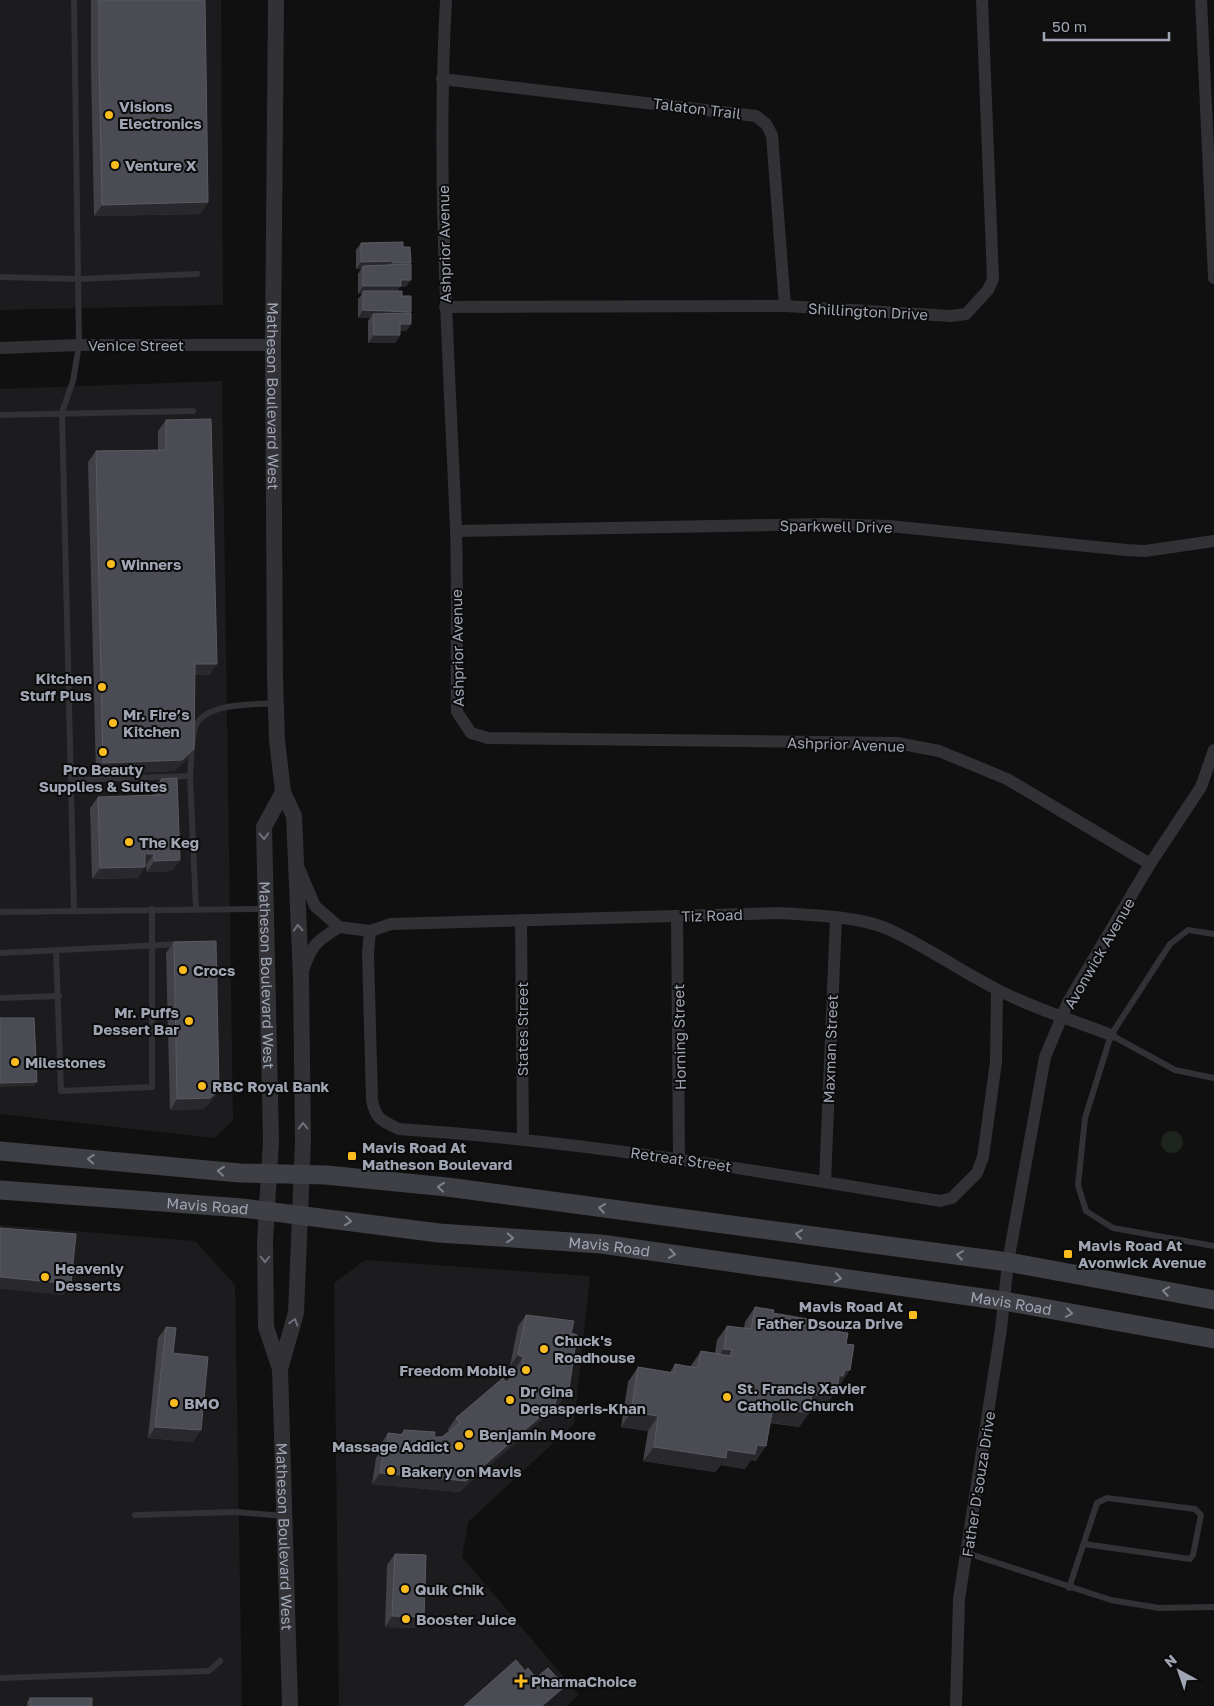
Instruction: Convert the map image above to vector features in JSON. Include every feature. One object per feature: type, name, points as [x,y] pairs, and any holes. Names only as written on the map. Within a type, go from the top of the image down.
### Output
[{"type":"main road","points":[[0,1151],[447,1187],[1008,1262],[1214,1300]]},
{"type":"main road","name":"Mavis Road","points":[[0,1190],[267,1211],[439,1232],[601,1244],[1004,1301],[1214,1339]]},
{"type":"street","name":"Matheson Boulevard West","points":[[276,0],[273,345],[276,703],[277,740],[283,792],[294,816],[294,857],[301,978],[302,1174],[296,1313],[280,1369]]},
{"type":"street","name":"Ashprior Avenue","points":[[446,0],[442,79],[445,306],[456,531],[457,712],[471,733],[488,738],[905,744],[939,751],[1007,779],[1150,864]]},
{"type":"street","name":"Shillington Drive","points":[[445,306],[784,306],[951,316],[966,314],[988,290],[993,279],[982,0]]},
{"type":"street","points":[[1202,0],[1212,184],[1214,278]]},
{"type":"street","name":"Talaton Trail","points":[[442,79],[756,116],[766,124],[772,135],[784,306]]},
{"type":"street","name":"Venice Street","points":[[0,348],[79,345],[273,345]]},
{"type":"street","name":"Sparkwell Drive","points":[[456,531],[823,524],[889,526],[1145,551],[1214,541]]},
{"type":"street","name":"Avonwick Avenue","points":[[1008,1262],[1045,1056],[1068,1002],[1150,864],[1201,787],[1214,750]]},
{"type":"street","name":"Matheson Boulevard West","points":[[283,792],[264,827],[271,1140],[267,1211],[266,1326],[280,1369],[290,1706]]},
{"type":"street","points":[[294,857],[315,906],[339,926],[316,941],[309,952],[301,978]]},
{"type":"street","name":"Tiz Road","points":[[339,926],[370,931],[391,924],[522,920],[779,913],[836,917],[886,928],[949,961],[997,990],[1037,1008],[1111,1035]]},
{"type":"street","name":"Horning Street","points":[[678,916],[679,1158]]},
{"type":"street","name":"Maxman Street","points":[[825,1182],[836,917]]},
{"type":"street","name":"States Street","points":[[522,920],[523,1139]]},
{"type":"street","name":"Retreat Street","points":[[370,931],[368,953],[375,1114],[383,1121],[399,1129],[523,1139],[679,1158],[940,1201],[952,1198],[977,1173],[983,1157],[996,1062],[997,990]]},
{"type":"street","name":"Father D'souza Drive","points":[[956,1706],[959,1599],[1004,1301],[1008,1262]]},
{"type":"lane","points":[[74,0],[79,345],[73,381],[62,412],[74,911]]},
{"type":"lane","points":[[0,277],[78,279],[197,274]]},
{"type":"lane","points":[[0,415],[194,410]]},
{"type":"lane","points":[[196,909],[190,776],[196,725],[210,711],[235,706],[276,703]]},
{"type":"lane","points":[[71,780],[190,776]]},
{"type":"lane","points":[[0,912],[266,909]]},
{"type":"lane","points":[[56,950],[61,1091],[152,1087],[152,910]]},
{"type":"lane","points":[[1214,934],[1188,930],[1170,944],[1111,1035],[1085,1118],[1078,1185],[1086,1211],[1113,1228],[1214,1246]]},
{"type":"lane","points":[[0,954],[152,944],[189,944]]},
{"type":"lane","points":[[0,998],[58,996]]},
{"type":"lane","points":[[1111,1035],[1176,1070],[1214,1078]]},
{"type":"lane","points":[[1069,1588],[1097,1503],[1107,1498],[1195,1510],[1201,1515],[1193,1555],[1190,1559],[1084,1544]]},
{"type":"lane","points":[[135,1515],[236,1512],[285,1516]]},
{"type":"lane","points":[[967,1553],[1069,1588],[1111,1600],[1159,1608],[1214,1607]]},
{"type":"lane","points":[[0,1678],[209,1671],[220,1661]]},
{"type":"shaded area","points":[[0,0],[221,0],[223,305],[0,310]]},
{"type":"shaded area","points":[[222,381],[233,1121],[214,1138],[0,1114],[0,389]]},
{"type":"shaded area","points":[[1172,1131],[1180,1134],[1183,1142],[1180,1150],[1172,1153],[1164,1150],[1161,1142],[1164,1134]]},
{"type":"shaded area","points":[[0,1225],[195,1241],[235,1285],[242,1706],[0,1706]]},
{"type":"shaded area","points":[[365,1260],[590,1276],[574,1424],[468,1522],[462,1557],[579,1695],[566,1706],[339,1706],[334,1283]]},
{"type":"building","points":[[99,0],[205,0],[208,202],[102,205]]},
{"type":"building","points":[[403,242],[403,247],[410,247],[411,263],[393,263],[393,261],[361,262],[361,243]]},
{"type":"building","points":[[411,264],[411,280],[401,280],[401,286],[363,286],[363,266]]},
{"type":"building","points":[[363,291],[402,291],[402,296],[411,296],[411,312],[363,310]]},
{"type":"building","points":[[411,313],[411,324],[400,324],[400,335],[374,335],[373,314]]},
{"type":"building","points":[[211,419],[217,664],[195,664],[194,749],[182,760],[103,763],[96,451],[166,450],[166,420]]},
{"type":"building","points":[[177,778],[180,860],[154,861],[154,854],[145,854],[145,867],[100,868],[98,797],[161,795],[161,779]]},
{"type":"building","points":[[216,941],[219,1090],[210,1098],[177,1099],[174,942]]},
{"type":"building","points":[[0,1018],[34,1018],[37,1082],[0,1083]]},
{"type":"building","points":[[0,1228],[76,1234],[71,1284],[0,1277]]},
{"type":"building","name":"St. Francis Xavier Catholic Church","points":[[755,1307],[774,1310],[773,1313],[808,1319],[807,1327],[848,1333],[846,1344],[854,1345],[850,1370],[845,1370],[843,1376],[839,1376],[837,1390],[823,1388],[822,1396],[812,1394],[809,1413],[773,1407],[766,1446],[757,1445],[755,1454],[727,1450],[726,1458],[654,1447],[658,1416],[631,1412],[638,1367],[674,1373],[675,1364],[698,1368],[701,1351],[731,1356],[732,1350],[724,1349],[727,1326],[751,1329]]},
{"type":"building","points":[[526,1315],[574,1321],[571,1333],[577,1335],[569,1389],[566,1388],[564,1397],[557,1397],[555,1404],[466,1481],[380,1473],[388,1433],[403,1435],[404,1430],[435,1432],[434,1437],[442,1437],[460,1423],[456,1418],[503,1378],[506,1382],[522,1368],[523,1357],[518,1355]]},
{"type":"building","name":"BMO","points":[[166,1327],[176,1328],[173,1353],[208,1357],[201,1430],[155,1427]]},
{"type":"building","points":[[395,1554],[426,1555],[424,1617],[392,1616]]},
{"type":"building","points":[[516,1660],[525,1671],[528,1668],[536,1678],[548,1668],[565,1686],[542,1706],[464,1706]]},
{"type":"building","points":[[30,1698],[92,1698],[92,1706],[30,1706]]},
{"type":"place","name":"Visions Electronics","points":[[109,115]]},
{"type":"place","name":"Venture X","points":[[115,165]]},
{"type":"place","name":"Winners","points":[[111,564]]},
{"type":"place","name":"Kitchen Stuff Plus","points":[[102,687]]},
{"type":"place","name":"Mr. Fire’s Kitchen","points":[[113,723]]},
{"type":"place","name":"Pro Beauty Supplies & Suites","points":[[103,752]]},
{"type":"place","name":"The Keg","points":[[129,842]]},
{"type":"place","name":"Crocs","points":[[183,970]]},
{"type":"place","name":"Mr. Puffs Dessert Bar","points":[[189,1021]]},
{"type":"place","name":"Milestones","points":[[15,1062]]},
{"type":"place","name":"RBC Royal Bank","points":[[202,1086]]},
{"type":"place","name":"Mavis Road At Matheson Boulevard","points":[[352,1156]]},
{"type":"place","name":"Mavis Road At Avonwick Avenue","points":[[1068,1254]]},
{"type":"place","name":"Heavenly Desserts","points":[[45,1277]]},
{"type":"place","name":"Mavis Road At Father Dsouza Drive","points":[[913,1315]]},
{"type":"place","name":"Chuck's Roadhouse","points":[[544,1349]]},
{"type":"place","name":"Freedom Mobile","points":[[526,1370]]},
{"type":"place","name":"St. Francis Xavier Catholic Church","points":[[727,1397]]},
{"type":"place","name":"Dr Gina Degasperis-Khan","points":[[510,1400]]},
{"type":"place","name":"BMO","points":[[174,1403]]},
{"type":"place","name":"Benjamin Moore","points":[[469,1434]]},
{"type":"place","name":"Massage Addict","points":[[459,1446]]},
{"type":"place","name":"Bakery on Mavis","points":[[391,1471]]},
{"type":"place","name":"Quik Chik","points":[[405,1589]]},
{"type":"place","name":"Booster Juice","points":[[406,1619]]},
{"type":"place","name":"PharmaChoice","points":[[521,1681]]}]
